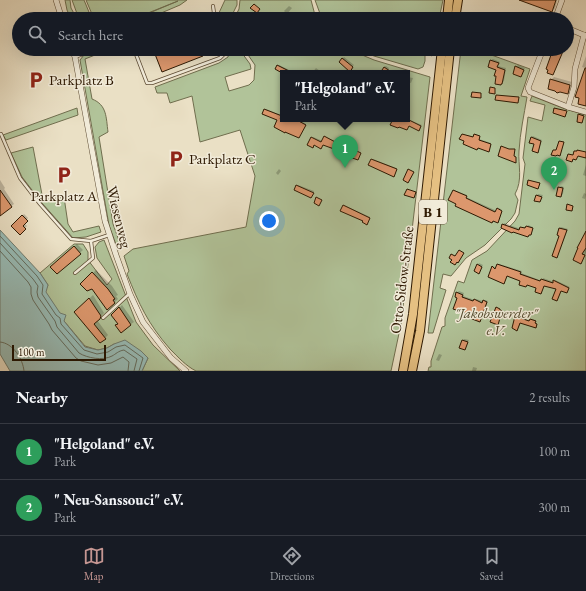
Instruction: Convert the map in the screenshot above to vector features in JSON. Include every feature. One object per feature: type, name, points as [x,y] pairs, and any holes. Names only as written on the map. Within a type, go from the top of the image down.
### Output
[{"type":"main road","points":[[447,12],[449,0]]},
{"type":"main road","points":[[456,12],[458,0]]},
{"type":"main road","name":"Otto-Sidow-Straße","points":[[403,371],[413,314],[441,56]]},
{"type":"main road","name":"Otto-Sidow-Straße","points":[[412,371],[420,331],[449,56]]},
{"type":"street","points":[[56,0],[60,12]]},
{"type":"street","points":[[558,12],[562,0]]},
{"type":"street","points":[[568,107],[574,87],[575,69],[585,35],[574,31]]},
{"type":"street","points":[[540,56],[528,88],[530,92],[568,107],[586,112]]},
{"type":"street","name":"Wiesenweg","points":[[75,57],[109,235],[130,294],[143,322],[155,340],[171,358],[186,371]]},
{"type":"lane","points":[[213,6],[214,12]]},
{"type":"lane","points":[[136,56],[146,83],[152,83],[222,56]]},
{"type":"lane","points":[[1,134],[20,178],[40,204],[71,239],[90,241],[109,235]]},
{"type":"lane","points":[[75,274],[93,258],[90,241]]},
{"type":"lane","points":[[103,318],[130,294]]},
{"type":"green space","points":[[65,0],[70,0],[73,12],[68,12]]},
{"type":"green space","points":[[72,0],[84,0],[89,12],[76,12]]},
{"type":"green space","points":[[86,0],[187,0],[180,5],[164,12],[152,12],[178,1],[150,12],[91,12]]},
{"type":"green space","points":[[225,0],[237,0],[237,5],[234,12],[219,12]]},
{"type":"green space","points":[[240,0],[311,0],[314,12],[238,12]]},
{"type":"green space","points":[[315,0],[443,0],[440,12],[319,12]]},
{"type":"green space","points":[[83,56],[92,56],[85,59],[92,99],[101,105],[106,117],[108,132],[99,137],[113,224],[122,249],[118,250],[109,225],[80,60]]},
{"type":"green space","points":[[228,56],[244,56],[250,64],[251,69],[225,77],[229,91],[249,85],[254,80],[255,65],[249,56],[365,56],[407,70],[280,70],[280,122],[410,122],[410,71],[430,77],[401,324],[391,371],[196,371],[185,364],[162,340],[145,313],[127,274],[129,271],[124,256],[133,249],[246,227],[255,176],[240,130],[200,142],[192,96],[170,103],[167,93],[157,93],[155,87],[219,63]]},
{"type":"green space","points":[[374,56],[425,56],[423,67],[418,69]]},
{"type":"green space","points":[[460,56],[494,56],[530,69],[521,96],[527,97],[521,131],[519,183],[515,194],[518,200],[515,213],[485,245],[466,258],[451,276],[443,274],[440,288],[446,290],[433,333],[428,333]]},
{"type":"green space","name":"\"Jakobswerder\" e.V.","points":[[532,96],[565,109],[586,115],[586,371],[428,371],[429,367],[431,367],[431,361],[442,327],[445,326],[445,318],[458,281],[464,283],[472,260],[487,251],[515,221],[519,214],[525,164],[523,158],[528,117],[542,121],[545,105],[530,101]]},
{"type":"green space","points":[[77,108],[78,115],[6,140],[3,135]]},
{"type":"green space","points":[[33,147],[43,200],[64,197],[68,224],[73,232],[99,226],[101,232],[86,237],[73,238],[42,203],[22,177],[11,153]]},
{"type":"green space","points":[[104,240],[136,322],[153,345],[180,371],[142,371],[148,358],[114,344],[107,348],[98,350],[85,346],[64,321],[45,292],[48,285],[40,273],[74,244],[83,244],[88,252],[88,260],[107,285],[112,279],[97,258],[95,247],[99,242]]},
{"type":"water","points":[[0,230],[40,273],[48,285],[46,292],[60,313],[66,315],[64,321],[85,347],[98,350],[107,348],[125,340],[148,358],[142,371],[10,371],[0,354]]},
{"type":"building","points":[[519,0],[556,0],[552,12]]},
{"type":"building","points":[[254,4],[260,9],[258,12],[256,12],[250,8]]},
{"type":"building","points":[[156,56],[203,56],[162,72]]},
{"type":"building","points":[[551,56],[561,56],[553,75],[547,73],[548,70],[546,69]]},
{"type":"building","points":[[342,58],[353,67],[351,70],[348,70],[339,62]]},
{"type":"building","points":[[490,60],[499,63],[497,67],[505,70],[501,85],[495,84],[496,76],[494,76],[496,70],[488,67]]},
{"type":"building","points":[[277,65],[287,70],[280,70],[280,72],[275,69]]},
{"type":"building","points":[[515,66],[524,70],[521,77],[513,74]]},
{"type":"building","points":[[585,68],[586,106],[578,104],[579,98],[575,97]]},
{"type":"building","points":[[550,79],[570,85],[568,94],[560,92],[557,93],[548,89]]},
{"type":"building","points":[[490,87],[495,88],[495,94],[489,93]]},
{"type":"building","points":[[472,92],[481,93],[481,98],[471,97]]},
{"type":"building","points":[[496,95],[519,97],[518,103],[495,100]]},
{"type":"building","points":[[554,108],[567,111],[565,117],[553,113]]},
{"type":"building","points":[[264,109],[280,115],[280,122],[300,122],[306,125],[299,138],[274,127],[277,120],[262,114]]},
{"type":"building","points":[[578,114],[584,116],[582,123],[577,122]]},
{"type":"building","points":[[410,120],[421,126],[419,131],[409,126],[407,130],[390,125],[392,122],[410,122]]},
{"type":"building","points":[[462,134],[473,137],[474,134],[480,136],[479,140],[491,144],[489,152],[478,148],[477,150],[463,144],[464,141],[459,139]]},
{"type":"building","points":[[324,136],[337,143],[334,149],[323,145],[321,149],[314,145],[313,148],[307,145],[311,137],[321,142]]},
{"type":"building","points":[[531,137],[541,141],[538,153],[532,151],[534,144],[529,143]]},
{"type":"building","points":[[559,141],[564,142],[560,156],[551,155],[553,150],[556,150]]},
{"type":"building","points":[[501,146],[509,149],[515,149],[514,156],[516,157],[516,163],[498,156]]},
{"type":"building","points":[[348,147],[361,153],[358,160],[344,155]]},
{"type":"building","points":[[577,150],[586,152],[586,158],[578,156],[576,160],[573,159],[572,162],[566,160],[568,154],[573,155],[574,151]]},
{"type":"building","points":[[371,159],[397,169],[394,177],[368,165]]},
{"type":"building","points":[[408,169],[414,172],[408,183],[403,180]]},
{"type":"building","points":[[528,180],[540,183],[538,189],[527,185]]},
{"type":"building","points":[[296,185],[314,193],[311,198],[294,190]]},
{"type":"building","points":[[558,187],[563,188],[561,197],[556,196]]},
{"type":"building","points":[[407,189],[416,192],[414,198],[404,195]]},
{"type":"building","points":[[0,190],[12,207],[0,216]]},
{"type":"building","points":[[453,190],[495,212],[497,208],[502,211],[498,223],[493,221],[492,223],[455,206],[456,204],[448,200]]},
{"type":"building","points":[[536,195],[542,197],[540,202],[534,201]]},
{"type":"building","points":[[316,197],[322,200],[319,206],[314,203]]},
{"type":"building","points":[[567,204],[573,206],[572,211],[566,210]]},
{"type":"building","points":[[343,205],[370,218],[367,225],[362,222],[363,221],[340,211]]},
{"type":"building","points":[[22,215],[28,221],[23,226],[26,229],[20,235],[11,226]]},
{"type":"building","points":[[502,224],[519,230],[520,227],[525,228],[526,226],[533,228],[531,235],[528,237],[513,232],[512,233],[501,228]]},
{"type":"building","points":[[559,228],[567,230],[557,258],[552,256],[559,236],[557,235]]},
{"type":"building","points":[[586,231],[586,248],[582,254],[585,255],[581,264],[573,260],[577,248]]},
{"type":"building","points":[[74,246],[81,254],[57,274],[50,267]]},
{"type":"building","points":[[459,250],[464,253],[455,265],[450,262],[452,260],[449,258],[451,254],[455,256]]},
{"type":"building","points":[[477,264],[482,267],[479,274],[474,271]]},
{"type":"building","points":[[497,264],[521,272],[520,274],[540,281],[541,279],[553,283],[553,280],[569,288],[567,293],[561,291],[557,301],[552,299],[556,289],[544,286],[541,294],[535,292],[536,288],[527,285],[526,287],[519,285],[520,281],[507,276],[504,284],[488,277],[492,266],[495,269]]},
{"type":"building","points":[[92,272],[115,299],[113,300],[115,303],[107,310],[92,289],[87,291],[80,284]]},
{"type":"building","points":[[456,292],[463,295],[462,297],[473,301],[474,299],[482,303],[483,300],[487,302],[480,322],[464,316],[465,313],[453,309],[457,298],[455,297]]},
{"type":"building","points":[[89,298],[101,316],[100,319],[94,324],[106,339],[100,343],[74,312]]},
{"type":"building","points":[[119,307],[131,325],[121,333],[115,325],[118,324],[111,315]]},
{"type":"building","points":[[496,307],[502,311],[498,325],[490,322]]},
{"type":"building","points":[[515,316],[529,321],[530,319],[536,321],[536,328],[520,323],[517,331],[512,328]]},
{"type":"building","points":[[462,340],[468,342],[465,350],[459,348]]},
{"type":"place","name":"Parkplatz B","points":[[36,80]]},
{"type":"place","name":"Parkplatz C","points":[[176,159]]},
{"type":"place","name":"\"Helgoland\" e.V.","points":[[345,168]]},
{"type":"place","name":"Parkplatz A","points":[[64,175]]},
{"type":"place","name":"\" Neu-Sanssouci\" e.V.","points":[[554,190]]}]
